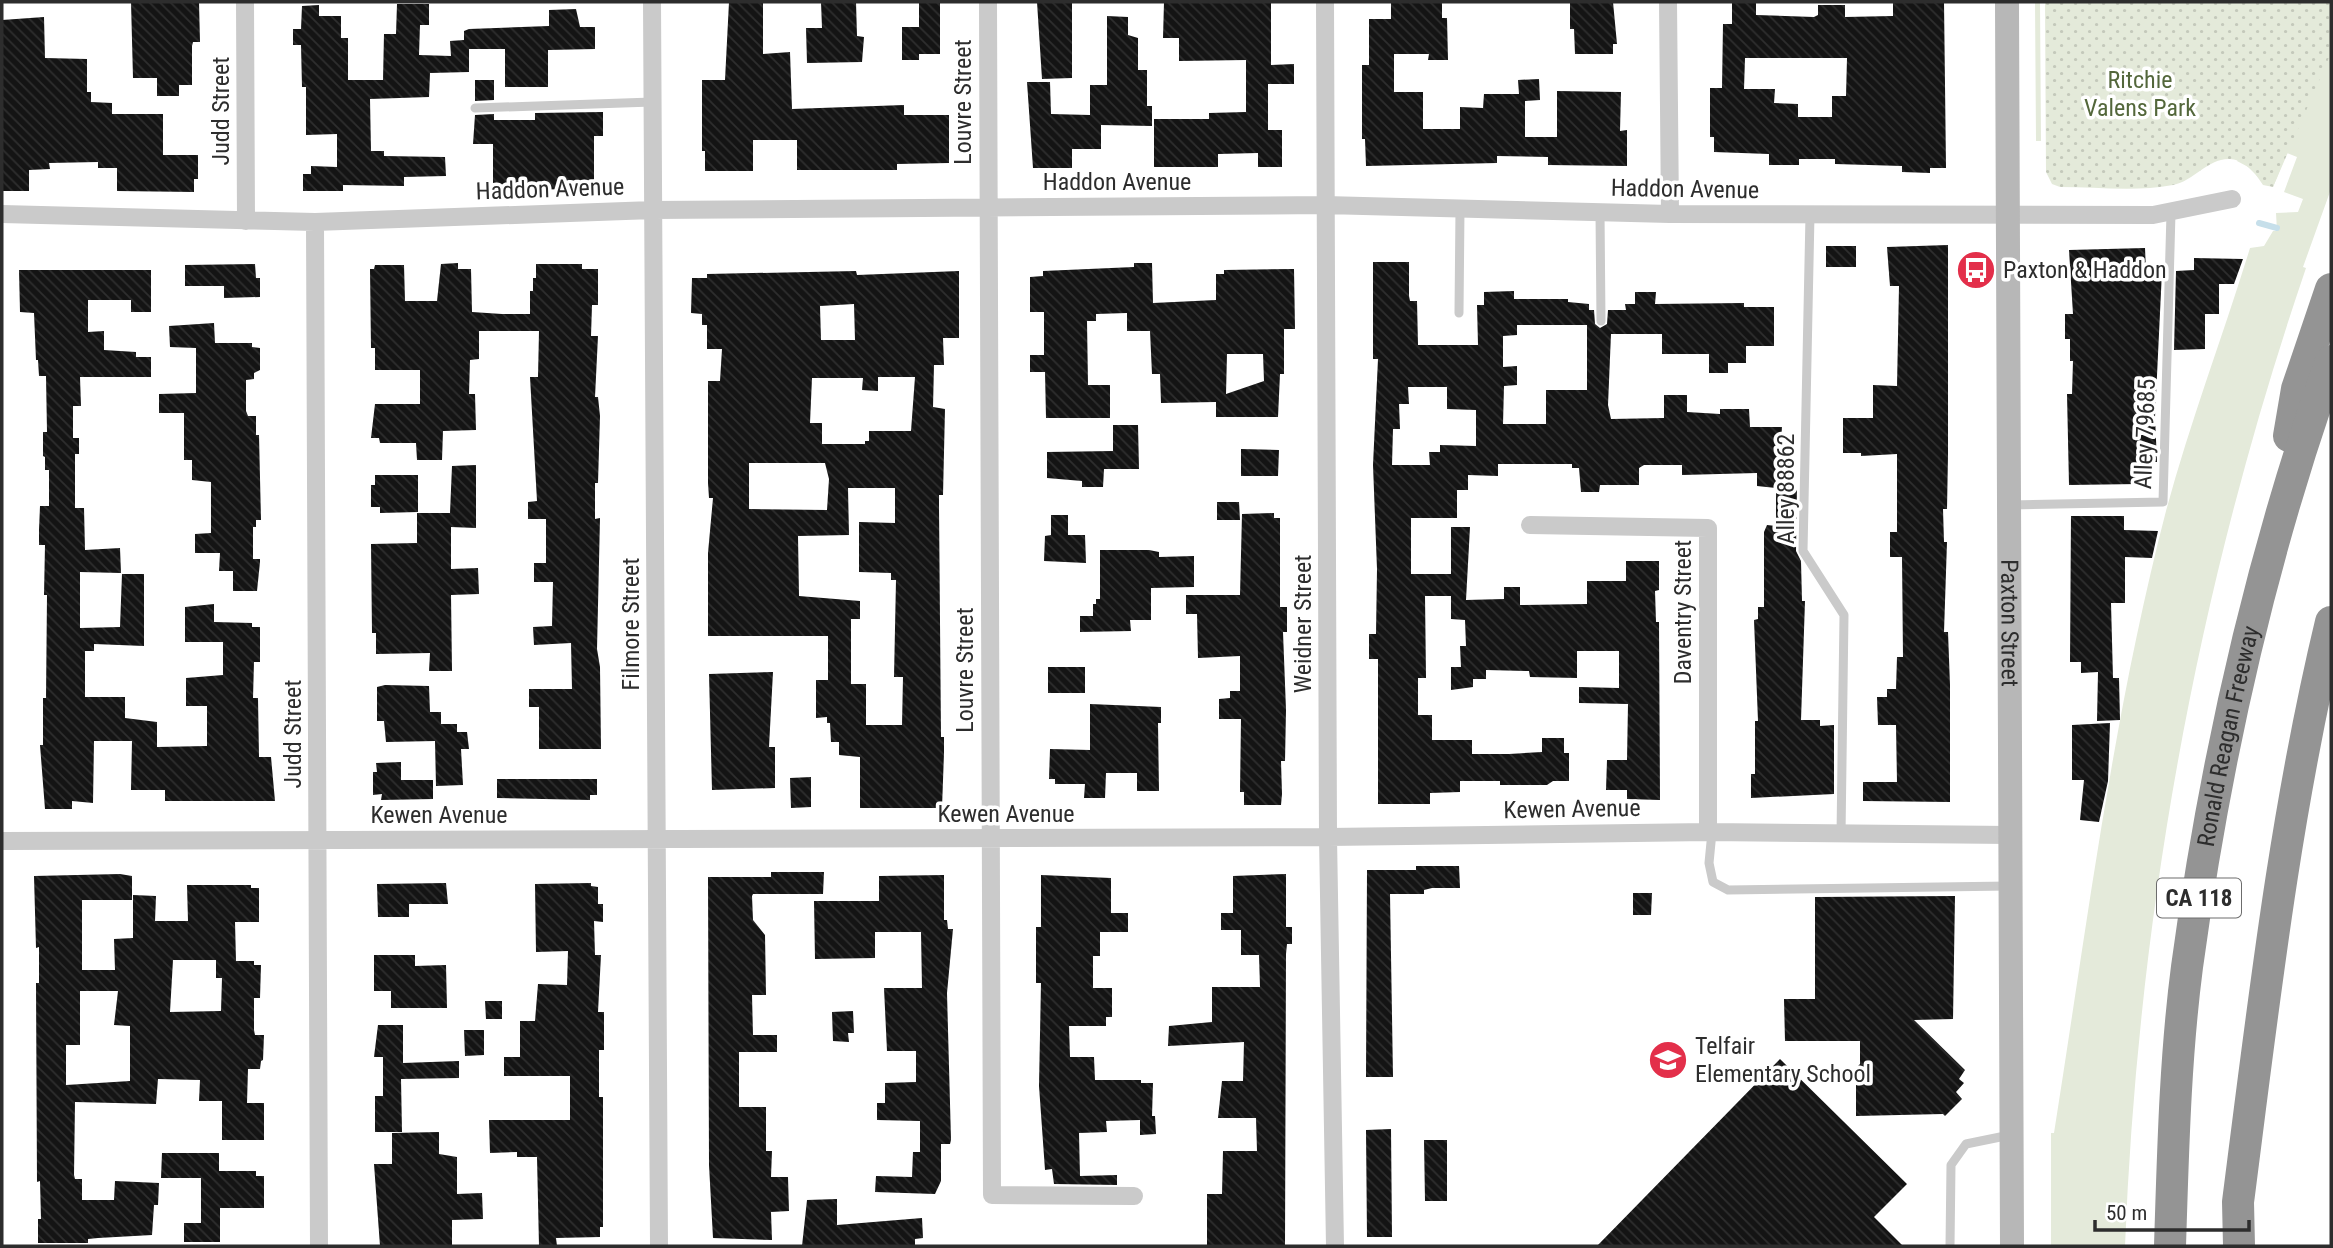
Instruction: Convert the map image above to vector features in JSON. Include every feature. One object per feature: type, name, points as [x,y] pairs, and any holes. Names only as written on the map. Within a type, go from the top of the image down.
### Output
[{"type":"highway","points":[[2270,556],[2297,389],[2331,289]]},
{"type":"highway","name":"Ronald Reagan Freeway","points":[[2170,1246],[2173,1130],[2187,968],[2227,734],[2270,556],[2331,361]]},
{"type":"highway","name":"CA 118","points":[[2239,1246],[2238,1202],[2278,892],[2309,713],[2331,622]]},
{"type":"street","name":"Judd Street","points":[[245,2],[246,221]]},
{"type":"street","name":"Filmore Street","points":[[652,2],[659,1246]]},
{"type":"street","name":"Louvre Street","points":[[988,2],[992,1195],[1134,1196]]},
{"type":"street","name":"Weidner Street","points":[[1325,2],[1328,837],[1335,1246]]},
{"type":"street","points":[[1668,2],[1670,214]]},
{"type":"street","name":"Paxton Street","points":[[2007,2],[2012,1246]]},
{"type":"street","name":"Haddon Avenue","points":[[2,214],[315,222],[653,209],[1325,205],[1670,214],[2007,215],[2171,213],[2232,199]]},
{"type":"street","name":"Judd Street","points":[[315,222],[320,1246]]},
{"type":"street","name":"Daventry Street","points":[[1530,525],[1708,528],[1711,832]]},
{"type":"street","name":"Kewen Avenue","points":[[2,841],[1328,837],[1711,832],[2010,835]]},
{"type":"lane","points":[[475,108],[652,102]]},
{"type":"lane","points":[[1459,313],[1460,209]]},
{"type":"lane","points":[[1600,212],[1601,321]]},
{"type":"lane","name":"Alley 79685","points":[[2007,505],[2163,502],[2171,213]]},
{"type":"lane","name":"Alley 88862","points":[[1811,215],[1803,551],[1844,615],[1841,835]]},
{"type":"lane","points":[[1711,832],[1709,863],[1713,882],[1728,890],[2010,886]]},
{"type":"lane","points":[[1950,1246],[1951,1166],[1966,1144],[2012,1135]]},
{"type":"green space","points":[[2035,2],[2040,2],[2041,141],[2036,141]]},
{"type":"green space","name":"Ritchie Valens Park","points":[[2045,2],[2331,2],[2331,53],[2273,187],[2267,185],[2244,164],[2230,159],[2215,162],[2181,183],[2159,187],[2131,189],[2060,187],[2052,184],[2046,172]]},
{"type":"green space","points":[[2331,2],[2331,189],[2303,267],[2306,268],[2234,507],[2180,751],[2144,997],[2132,1121],[2125,1246],[2051,1246],[2051,1133],[2054,1133],[2116,743],[2147,588],[2175,478],[2250,248],[2264,246],[2273,231],[2277,231],[2276,213],[2298,212],[2303,199],[2284,192],[2297,157],[2287,153],[2273,187],[2263,185],[2252,169],[2237,161]]},
{"type":"building","points":[[131,2],[199,2],[200,42],[193,42],[192,46],[192,85],[179,85],[179,96],[157,96],[157,78],[133,78]]},
{"type":"building","points":[[729,2],[763,2],[763,54],[790,52],[792,109],[904,105],[904,115],[949,115],[949,163],[897,164],[897,170],[797,170],[797,140],[753,140],[753,171],[705,171],[705,151],[702,151],[702,80],[725,80]]},
{"type":"building","points":[[821,2],[856,2],[857,36],[864,37],[862,62],[807,63],[806,28],[822,28]]},
{"type":"building","points":[[919,2],[940,2],[940,54],[919,54],[919,60],[902,60],[902,27],[919,27]]},
{"type":"building","points":[[1037,2],[1072,2],[1072,78],[1042,79]]},
{"type":"building","points":[[1164,2],[1271,2],[1271,65],[1294,64],[1294,84],[1268,84],[1268,130],[1282,130],[1282,167],[1258,167],[1258,153],[1218,154],[1218,167],[1154,167],[1154,119],[1209,119],[1209,113],[1246,112],[1246,60],[1179,61],[1179,38],[1163,38]]},
{"type":"building","points":[[1391,2],[1442,2],[1442,18],[1447,18],[1448,60],[1428,60],[1429,54],[1394,54],[1394,92],[1423,92],[1423,129],[1460,129],[1460,107],[1483,108],[1484,94],[1519,94],[1518,80],[1539,79],[1540,100],[1525,101],[1525,137],[1557,137],[1557,91],[1621,92],[1620,131],[1627,130],[1627,166],[1548,165],[1548,157],[1497,156],[1497,163],[1366,166],[1365,139],[1362,139],[1362,65],[1369,65],[1369,19],[1391,19]]},
{"type":"building","points":[[1570,2],[1613,2],[1617,44],[1613,44],[1613,54],[1575,54],[1574,29],[1570,29]]},
{"type":"building","points":[[1732,2],[1756,2],[1756,15],[1814,17],[1818,15],[1818,5],[1845,5],[1845,17],[1893,16],[1893,2],[1944,2],[1946,168],[1930,168],[1930,173],[1902,172],[1902,166],[1835,164],[1835,159],[1799,159],[1799,165],[1769,165],[1769,154],[1714,152],[1714,137],[1710,137],[1710,88],[1722,88],[1723,24],[1732,24]],"holes":[[[1745,58],[1847,58],[1846,96],[1832,96],[1832,117],[1798,117],[1798,104],[1774,103],[1775,89],[1744,89]]]},
{"type":"building","points":[[397,4],[429,4],[429,25],[420,25],[419,55],[451,56],[450,41],[464,40],[464,31],[469,29],[549,26],[549,10],[576,9],[580,27],[595,27],[595,49],[548,50],[548,87],[505,87],[505,49],[469,49],[469,72],[430,73],[429,97],[370,99],[371,151],[384,151],[384,156],[445,157],[446,176],[404,177],[404,186],[343,185],[343,191],[303,191],[303,174],[311,174],[311,166],[337,167],[337,134],[306,135],[306,87],[302,87],[301,45],[293,45],[293,29],[301,29],[302,6],[319,5],[319,16],[341,16],[341,38],[348,38],[348,80],[383,80],[384,34],[396,34]]},
{"type":"building","points":[[1107,16],[1128,17],[1128,35],[1138,38],[1138,70],[1147,70],[1147,106],[1152,106],[1152,126],[1101,125],[1101,149],[1072,149],[1072,168],[1033,168],[1027,82],[1050,82],[1051,114],[1090,115],[1090,85],[1107,85]]},
{"type":"building","points":[[44,17],[45,58],[87,59],[87,92],[91,92],[91,102],[112,103],[112,114],[163,114],[163,155],[198,155],[198,179],[194,179],[194,192],[117,191],[117,168],[98,168],[98,162],[49,163],[50,169],[29,170],[29,191],[3,191],[2,20]]},
{"type":"building","points":[[475,80],[494,80],[494,100],[475,101]]},
{"type":"building","points":[[603,112],[603,136],[594,136],[594,189],[493,190],[493,144],[473,144],[475,115],[494,114],[494,120],[535,120],[535,113]]},
{"type":"building","points":[[1948,245],[1947,509],[1943,509],[1944,542],[1947,542],[1944,632],[1948,632],[1950,685],[1950,802],[1863,801],[1863,782],[1897,782],[1896,725],[1878,725],[1877,697],[1887,697],[1887,689],[1896,689],[1897,657],[1903,657],[1902,557],[1890,557],[1890,532],[1897,532],[1897,454],[1861,456],[1861,453],[1843,453],[1843,418],[1873,418],[1873,385],[1897,386],[1899,286],[1890,286],[1887,247]]},
{"type":"building","points":[[1826,246],[1856,246],[1856,267],[1826,267]]},
{"type":"building","points":[[2145,248],[2146,271],[2162,271],[2155,417],[2157,462],[2148,462],[2148,472],[2137,472],[2139,484],[2069,485],[2067,394],[2072,394],[2073,361],[2070,361],[2070,339],[2065,339],[2065,314],[2073,314],[2069,250]]},
{"type":"building","points":[[2194,258],[2243,259],[2234,284],[2219,284],[2219,314],[2205,314],[2205,349],[2174,350],[2176,271],[2194,270]]},
{"type":"building","points":[[1373,262],[1409,262],[1410,301],[1417,301],[1418,345],[1478,345],[1477,305],[1484,305],[1484,292],[1514,291],[1514,299],[1568,299],[1568,302],[1589,304],[1589,310],[1594,310],[1595,324],[1600,328],[1607,324],[1608,310],[1626,310],[1625,304],[1635,304],[1635,292],[1656,292],[1655,304],[1744,303],[1744,307],[1774,307],[1774,346],[1746,346],[1746,363],[1728,363],[1728,373],[1709,373],[1709,354],[1662,354],[1662,334],[1611,334],[1608,405],[1611,419],[1664,418],[1664,395],[1687,395],[1687,412],[1720,414],[1720,409],[1749,409],[1750,427],[1782,427],[1781,441],[1792,441],[1791,486],[1797,486],[1796,551],[1801,561],[1802,601],[1805,601],[1801,720],[1820,720],[1820,726],[1834,725],[1834,794],[1751,798],[1751,774],[1755,774],[1755,721],[1758,721],[1754,620],[1758,619],[1758,607],[1764,607],[1764,532],[1767,525],[1776,526],[1776,488],[1757,486],[1757,473],[1682,475],[1682,465],[1644,465],[1639,468],[1639,485],[1600,485],[1599,492],[1581,492],[1579,468],[1572,468],[1572,464],[1498,464],[1498,476],[1468,475],[1468,490],[1457,490],[1457,518],[1411,518],[1411,574],[1451,574],[1451,527],[1470,527],[1466,600],[1504,599],[1504,587],[1520,587],[1520,605],[1587,604],[1587,581],[1626,581],[1626,561],[1659,561],[1659,590],[1655,591],[1656,622],[1659,622],[1660,800],[1627,799],[1627,790],[1606,790],[1607,760],[1627,760],[1628,704],[1579,703],[1579,687],[1619,688],[1619,651],[1577,651],[1577,678],[1530,677],[1529,671],[1486,670],[1486,679],[1473,679],[1473,687],[1451,690],[1451,667],[1461,667],[1460,646],[1466,646],[1465,620],[1451,619],[1451,596],[1425,596],[1426,678],[1418,678],[1418,715],[1432,715],[1432,740],[1472,740],[1472,754],[1509,754],[1542,752],[1542,738],[1564,738],[1564,753],[1569,753],[1569,781],[1553,781],[1547,785],[1500,785],[1500,781],[1460,781],[1460,792],[1430,793],[1430,804],[1378,804],[1378,659],[1369,659],[1369,634],[1376,634],[1377,569],[1373,465],[1378,359],[1373,359]],"holes":[[[1517,325],[1587,325],[1587,390],[1546,390],[1546,424],[1503,424],[1504,386],[1517,385],[1517,366],[1503,367],[1503,336],[1517,335]],[[1408,387],[1447,387],[1447,409],[1476,410],[1476,446],[1440,445],[1440,452],[1429,452],[1430,465],[1392,465],[1393,429],[1400,429],[1399,404],[1409,404]]]},
{"type":"building","points":[[458,263],[458,269],[471,269],[472,312],[502,314],[530,314],[530,291],[533,291],[533,278],[536,278],[536,264],[582,264],[582,269],[598,269],[598,305],[592,305],[591,336],[598,336],[595,397],[598,397],[600,416],[595,519],[600,518],[597,649],[600,667],[601,749],[539,749],[539,707],[529,707],[529,689],[572,689],[571,643],[534,645],[533,627],[552,626],[553,582],[534,582],[534,563],[546,563],[546,519],[528,519],[528,502],[537,501],[530,377],[538,377],[539,331],[479,331],[479,359],[470,360],[469,394],[475,394],[476,430],[443,431],[442,460],[417,460],[416,443],[380,443],[379,438],[371,438],[375,404],[420,404],[420,370],[375,370],[375,348],[371,348],[370,269],[374,269],[375,265],[404,265],[405,301],[437,301],[441,264]]},
{"type":"building","points":[[1134,263],[1152,263],[1153,303],[1216,300],[1216,274],[1224,274],[1224,270],[1294,269],[1295,329],[1284,329],[1284,374],[1280,374],[1278,417],[1216,417],[1216,402],[1161,403],[1160,374],[1152,374],[1150,331],[1127,331],[1127,313],[1096,314],[1096,321],[1087,321],[1088,385],[1110,385],[1110,418],[1046,418],[1045,372],[1030,372],[1030,355],[1044,355],[1044,312],[1030,312],[1030,277],[1043,276],[1043,271],[1134,267]],"holes":[[[1227,354],[1263,354],[1264,381],[1226,394]]]},
{"type":"building","points":[[255,264],[256,278],[260,278],[260,297],[224,298],[224,286],[185,286],[185,265]]},
{"type":"building","points":[[19,270],[151,270],[151,312],[131,312],[131,300],[88,300],[88,332],[104,331],[104,350],[136,352],[136,357],[151,357],[151,377],[80,377],[81,406],[73,406],[73,438],[79,438],[79,454],[75,454],[75,508],[84,508],[85,550],[120,548],[121,573],[80,572],[80,628],[120,627],[122,574],[144,574],[144,646],[94,644],[94,651],[85,651],[85,697],[125,697],[125,718],[157,722],[157,747],[207,746],[207,706],[186,706],[186,678],[223,675],[223,642],[185,642],[185,607],[214,604],[214,622],[252,623],[252,627],[260,627],[260,662],[254,662],[253,698],[258,698],[259,757],[271,757],[275,801],[165,801],[165,790],[131,790],[132,741],[94,741],[93,803],[72,801],[72,809],[45,809],[40,745],[43,745],[43,698],[46,698],[47,595],[44,595],[45,545],[39,545],[39,530],[40,506],[49,506],[49,470],[45,470],[43,456],[43,432],[47,432],[46,376],[39,376],[34,313],[20,312]]},
{"type":"building","points":[[856,271],[857,275],[959,271],[959,338],[943,338],[944,365],[934,365],[933,407],[945,409],[943,495],[939,495],[941,737],[944,737],[942,808],[860,808],[860,757],[839,755],[839,742],[831,742],[827,717],[816,718],[816,680],[828,680],[828,636],[708,636],[708,553],[713,498],[709,498],[708,483],[708,381],[720,381],[722,349],[707,349],[707,325],[702,325],[702,314],[691,313],[692,278],[707,278],[707,274]],"holes":[[[854,304],[855,340],[821,340],[820,306]],[[878,377],[915,377],[911,431],[869,431],[869,441],[865,441],[865,444],[822,444],[822,423],[810,423],[812,378],[863,378],[862,390],[878,391]],[[749,463],[825,463],[829,479],[827,510],[749,509]],[[848,488],[895,488],[895,523],[859,522],[859,572],[891,573],[891,580],[896,580],[894,677],[903,677],[902,725],[866,725],[866,684],[851,684],[851,619],[860,619],[860,601],[799,596],[798,536],[849,535]]]},
{"type":"building","points":[[214,323],[215,343],[252,343],[252,347],[260,348],[260,370],[254,373],[254,379],[246,380],[246,411],[248,416],[256,416],[256,435],[259,435],[261,520],[256,520],[256,527],[253,527],[253,559],[260,559],[257,591],[233,591],[233,571],[219,571],[220,553],[195,553],[195,534],[211,533],[211,482],[192,480],[192,460],[184,460],[184,413],[159,413],[159,394],[196,393],[196,348],[170,347],[169,326]]},
{"type":"building","points":[[1113,425],[1138,425],[1139,469],[1104,469],[1103,487],[1082,487],[1082,481],[1047,478],[1047,452],[1113,451]]},
{"type":"building","points":[[1241,449],[1279,450],[1278,476],[1241,476]]},
{"type":"building","points":[[476,465],[476,528],[451,527],[451,569],[478,568],[479,594],[451,595],[452,671],[429,671],[430,653],[376,654],[376,633],[372,633],[371,544],[417,543],[417,513],[450,513],[452,466]]},
{"type":"building","points":[[375,475],[418,475],[418,512],[380,513],[380,507],[371,507],[371,485],[375,485]]},
{"type":"building","points":[[1217,502],[1239,502],[1240,520],[1217,520]]},
{"type":"building","points":[[1274,513],[1274,518],[1280,518],[1280,607],[1287,607],[1287,632],[1283,632],[1286,710],[1285,761],[1281,761],[1281,805],[1244,805],[1244,792],[1240,792],[1241,719],[1219,719],[1219,699],[1230,698],[1230,691],[1240,691],[1240,656],[1198,658],[1197,614],[1186,614],[1186,595],[1240,595],[1242,514]]},
{"type":"building","points":[[1051,515],[1068,515],[1068,535],[1085,535],[1086,563],[1044,561],[1045,536],[1051,535]]},
{"type":"building","points":[[2071,516],[2124,516],[2124,530],[2158,531],[2152,558],[2125,557],[2125,603],[2111,603],[2113,678],[2119,678],[2120,720],[2097,721],[2098,672],[2081,673],[2081,662],[2070,662]]},
{"type":"building","points":[[1100,550],[1149,550],[1159,552],[1159,557],[1194,556],[1194,587],[1151,588],[1151,620],[1130,620],[1131,631],[1080,632],[1080,616],[1093,616],[1093,604],[1096,604],[1096,599],[1100,599]]},
{"type":"building","points":[[1048,667],[1085,667],[1085,693],[1048,693]]},
{"type":"building","points":[[773,672],[769,747],[775,747],[775,788],[712,790],[709,674]]},
{"type":"building","points":[[429,686],[430,712],[441,712],[441,724],[457,724],[457,732],[467,732],[469,749],[461,749],[463,785],[436,786],[435,741],[386,742],[384,721],[377,721],[377,687]]},
{"type":"building","points":[[1090,704],[1161,707],[1161,723],[1158,723],[1159,791],[1137,791],[1137,773],[1106,773],[1105,798],[1084,798],[1085,784],[1055,784],[1055,779],[1049,779],[1050,749],[1090,750]]},
{"type":"building","points":[[2110,723],[2108,781],[2099,822],[2080,820],[2084,780],[2072,780],[2072,725]]},
{"type":"building","points":[[401,762],[401,780],[433,780],[433,799],[381,800],[382,794],[373,795],[373,772],[377,772],[376,763]]},
{"type":"building","points":[[811,777],[811,807],[791,808],[790,778]]},
{"type":"building","points":[[497,779],[597,779],[597,795],[590,795],[590,800],[497,798]]},
{"type":"building","points":[[1416,866],[1459,866],[1460,888],[1432,888],[1424,890],[1424,894],[1390,894],[1393,1077],[1366,1077],[1367,870],[1416,870]]},
{"type":"building","points":[[771,872],[824,872],[823,894],[752,896],[753,920],[765,935],[766,995],[752,995],[753,1035],[777,1035],[777,1052],[739,1052],[739,1107],[766,1107],[766,1151],[772,1151],[771,1177],[788,1177],[789,1211],[771,1212],[772,1240],[713,1238],[709,1165],[708,877],[771,877]]},
{"type":"building","points":[[1286,874],[1286,927],[1292,927],[1292,944],[1287,944],[1286,954],[1285,1246],[1207,1246],[1207,1194],[1222,1194],[1223,1151],[1257,1151],[1256,1118],[1218,1118],[1222,1081],[1243,1081],[1244,1042],[1168,1046],[1169,1026],[1212,1022],[1212,987],[1260,987],[1259,955],[1241,955],[1241,930],[1221,930],[1221,913],[1233,913],[1233,876]]},
{"type":"building","points":[[944,875],[944,920],[947,920],[948,929],[953,929],[947,993],[951,1140],[950,1144],[941,1144],[941,1181],[935,1194],[875,1192],[876,1176],[912,1177],[913,1152],[920,1152],[920,1121],[877,1120],[877,1103],[885,1103],[885,1083],[916,1082],[916,1051],[887,1051],[884,988],[922,988],[921,932],[875,932],[875,958],[815,959],[814,901],[879,901],[879,876]]},
{"type":"building","points":[[1041,875],[1111,878],[1111,913],[1128,913],[1128,932],[1100,932],[1100,956],[1093,956],[1093,988],[1112,988],[1112,1017],[1106,1017],[1106,1026],[1069,1026],[1070,1057],[1094,1057],[1095,1080],[1141,1080],[1141,1083],[1153,1083],[1152,1116],[1155,1116],[1156,1134],[1140,1135],[1140,1120],[1106,1121],[1107,1132],[1079,1133],[1080,1176],[1117,1175],[1117,1185],[1054,1184],[1052,1169],[1045,1170],[1039,1086],[1041,983],[1036,983],[1036,927],[1041,927]]},
{"type":"building","points":[[34,876],[132,876],[132,900],[82,900],[82,970],[115,970],[114,939],[133,938],[133,895],[156,896],[155,921],[188,921],[187,885],[251,885],[251,888],[259,888],[259,922],[235,922],[236,961],[254,961],[254,965],[261,965],[260,998],[254,998],[254,1030],[255,1035],[264,1035],[263,1060],[260,1069],[248,1069],[247,1103],[264,1103],[264,1140],[222,1140],[222,1101],[199,1101],[200,1080],[158,1079],[156,1104],[75,1102],[74,1175],[75,1179],[82,1179],[82,1200],[114,1200],[115,1181],[159,1183],[152,1235],[88,1239],[88,1243],[38,1243],[38,1219],[41,1219],[40,1181],[37,1182],[36,983],[39,983],[39,947],[36,948]],"holes":[[[173,960],[216,960],[216,978],[222,978],[221,1011],[170,1012]],[[80,991],[118,991],[114,1025],[130,1026],[130,1081],[66,1085],[66,1045],[80,1045]]]},
{"type":"building","points":[[446,883],[448,904],[409,904],[409,917],[378,917],[377,884]]},
{"type":"building","points":[[591,883],[591,886],[598,887],[598,904],[603,904],[603,922],[594,921],[595,955],[601,955],[598,1012],[604,1012],[604,1050],[599,1050],[599,1097],[603,1097],[603,1227],[600,1227],[600,1237],[556,1238],[557,1246],[539,1246],[537,1157],[517,1157],[517,1152],[490,1153],[489,1120],[570,1120],[570,1076],[504,1076],[504,1057],[520,1057],[520,1021],[535,1021],[538,984],[567,985],[568,951],[536,952],[535,884]]},
{"type":"building","points":[[1633,893],[1652,893],[1651,915],[1633,915]]},
{"type":"building","points":[[1955,896],[1953,1019],[1914,1020],[1965,1070],[1959,1079],[1964,1083],[1956,1092],[1962,1099],[1945,1116],[1856,1116],[1856,1080],[1845,1080],[1860,1064],[1860,1041],[1785,1041],[1784,999],[1815,999],[1815,897]]},
{"type":"building","points":[[374,955],[415,955],[415,966],[446,965],[447,1008],[391,1008],[391,991],[374,991]]},
{"type":"building","points":[[485,1001],[502,1001],[502,1019],[486,1019]]},
{"type":"building","points":[[853,1011],[854,1033],[848,1033],[849,1042],[833,1041],[832,1012]]},
{"type":"building","points":[[378,1025],[403,1025],[403,1063],[459,1061],[459,1078],[401,1079],[402,1132],[375,1132],[375,1096],[383,1096],[383,1057],[374,1057]]},
{"type":"building","points":[[464,1030],[484,1030],[484,1055],[465,1056]]},
{"type":"building","points":[[1780,1059],[1907,1184],[1874,1217],[1903,1246],[1597,1246]]},
{"type":"building","points":[[1391,1129],[1392,1237],[1367,1237],[1366,1130]]},
{"type":"building","points":[[439,1132],[439,1154],[457,1157],[457,1194],[482,1193],[483,1219],[452,1220],[452,1246],[380,1246],[374,1164],[392,1164],[392,1133]]},
{"type":"building","points":[[1424,1140],[1447,1140],[1447,1201],[1425,1201]]},
{"type":"building","points":[[162,1153],[219,1153],[219,1171],[256,1171],[256,1176],[264,1176],[264,1208],[220,1208],[220,1242],[184,1242],[184,1223],[201,1223],[201,1178],[161,1178]]},
{"type":"building","points":[[837,1199],[837,1225],[922,1218],[923,1238],[915,1239],[915,1246],[802,1246],[807,1200]]},
{"type":"waterway","points":[[2259,223],[2277,228]]},
{"type":"place","name":"Paxton & Haddon","points":[[1976,270]]},
{"type":"place","name":"Telfair Elementary School","points":[[1668,1060]]}]
